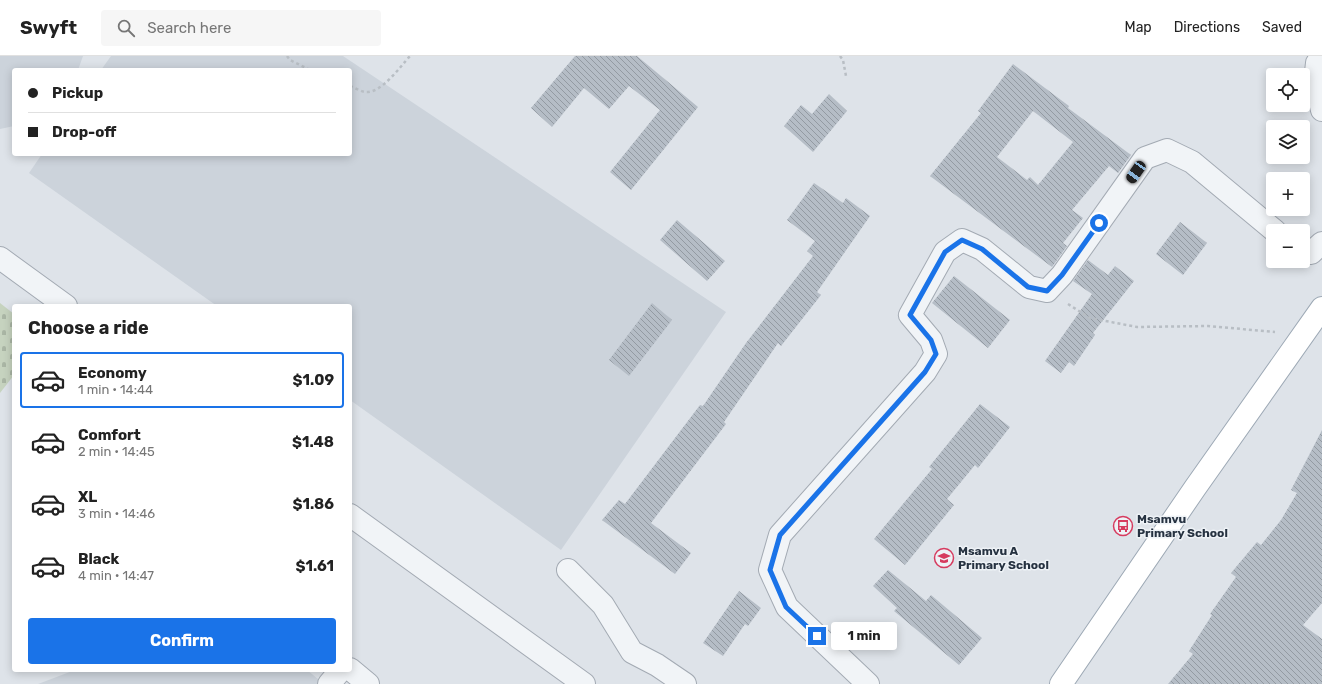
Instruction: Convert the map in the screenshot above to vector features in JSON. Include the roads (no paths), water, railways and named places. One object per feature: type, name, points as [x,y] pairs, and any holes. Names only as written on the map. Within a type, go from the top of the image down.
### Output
[{"type":"main road","points":[[1061,684],[1195,488],[1322,308]]},
{"type":"street","points":[[1322,60],[1317,63],[1315,81],[1322,110]]},
{"type":"street","points":[[868,684],[786,607],[770,570],[780,535],[925,372],[936,354],[931,340],[910,315],[945,252],[962,240],[982,249],[1028,287],[1047,291],[1062,275],[1145,158],[1167,150],[1192,162],[1267,224]]},
{"type":"street","points":[[1310,253],[1322,244]]},
{"type":"street","points":[[0,258],[63,304]]},
{"type":"street","points":[[36,284],[46,304]]},
{"type":"street","points":[[352,516],[584,684]]},
{"type":"street","points":[[568,570],[603,605],[632,652],[657,665],[685,684]]},
{"type":"street","points":[[352,671],[368,684]]},
{"type":"street","points":[[329,684],[339,672]]},
{"type":"place","name":"Msamvu Primary School","points":[[1123,526]]},
{"type":"place","name":"Msamvu A Primary School","points":[[944,558]]}]
